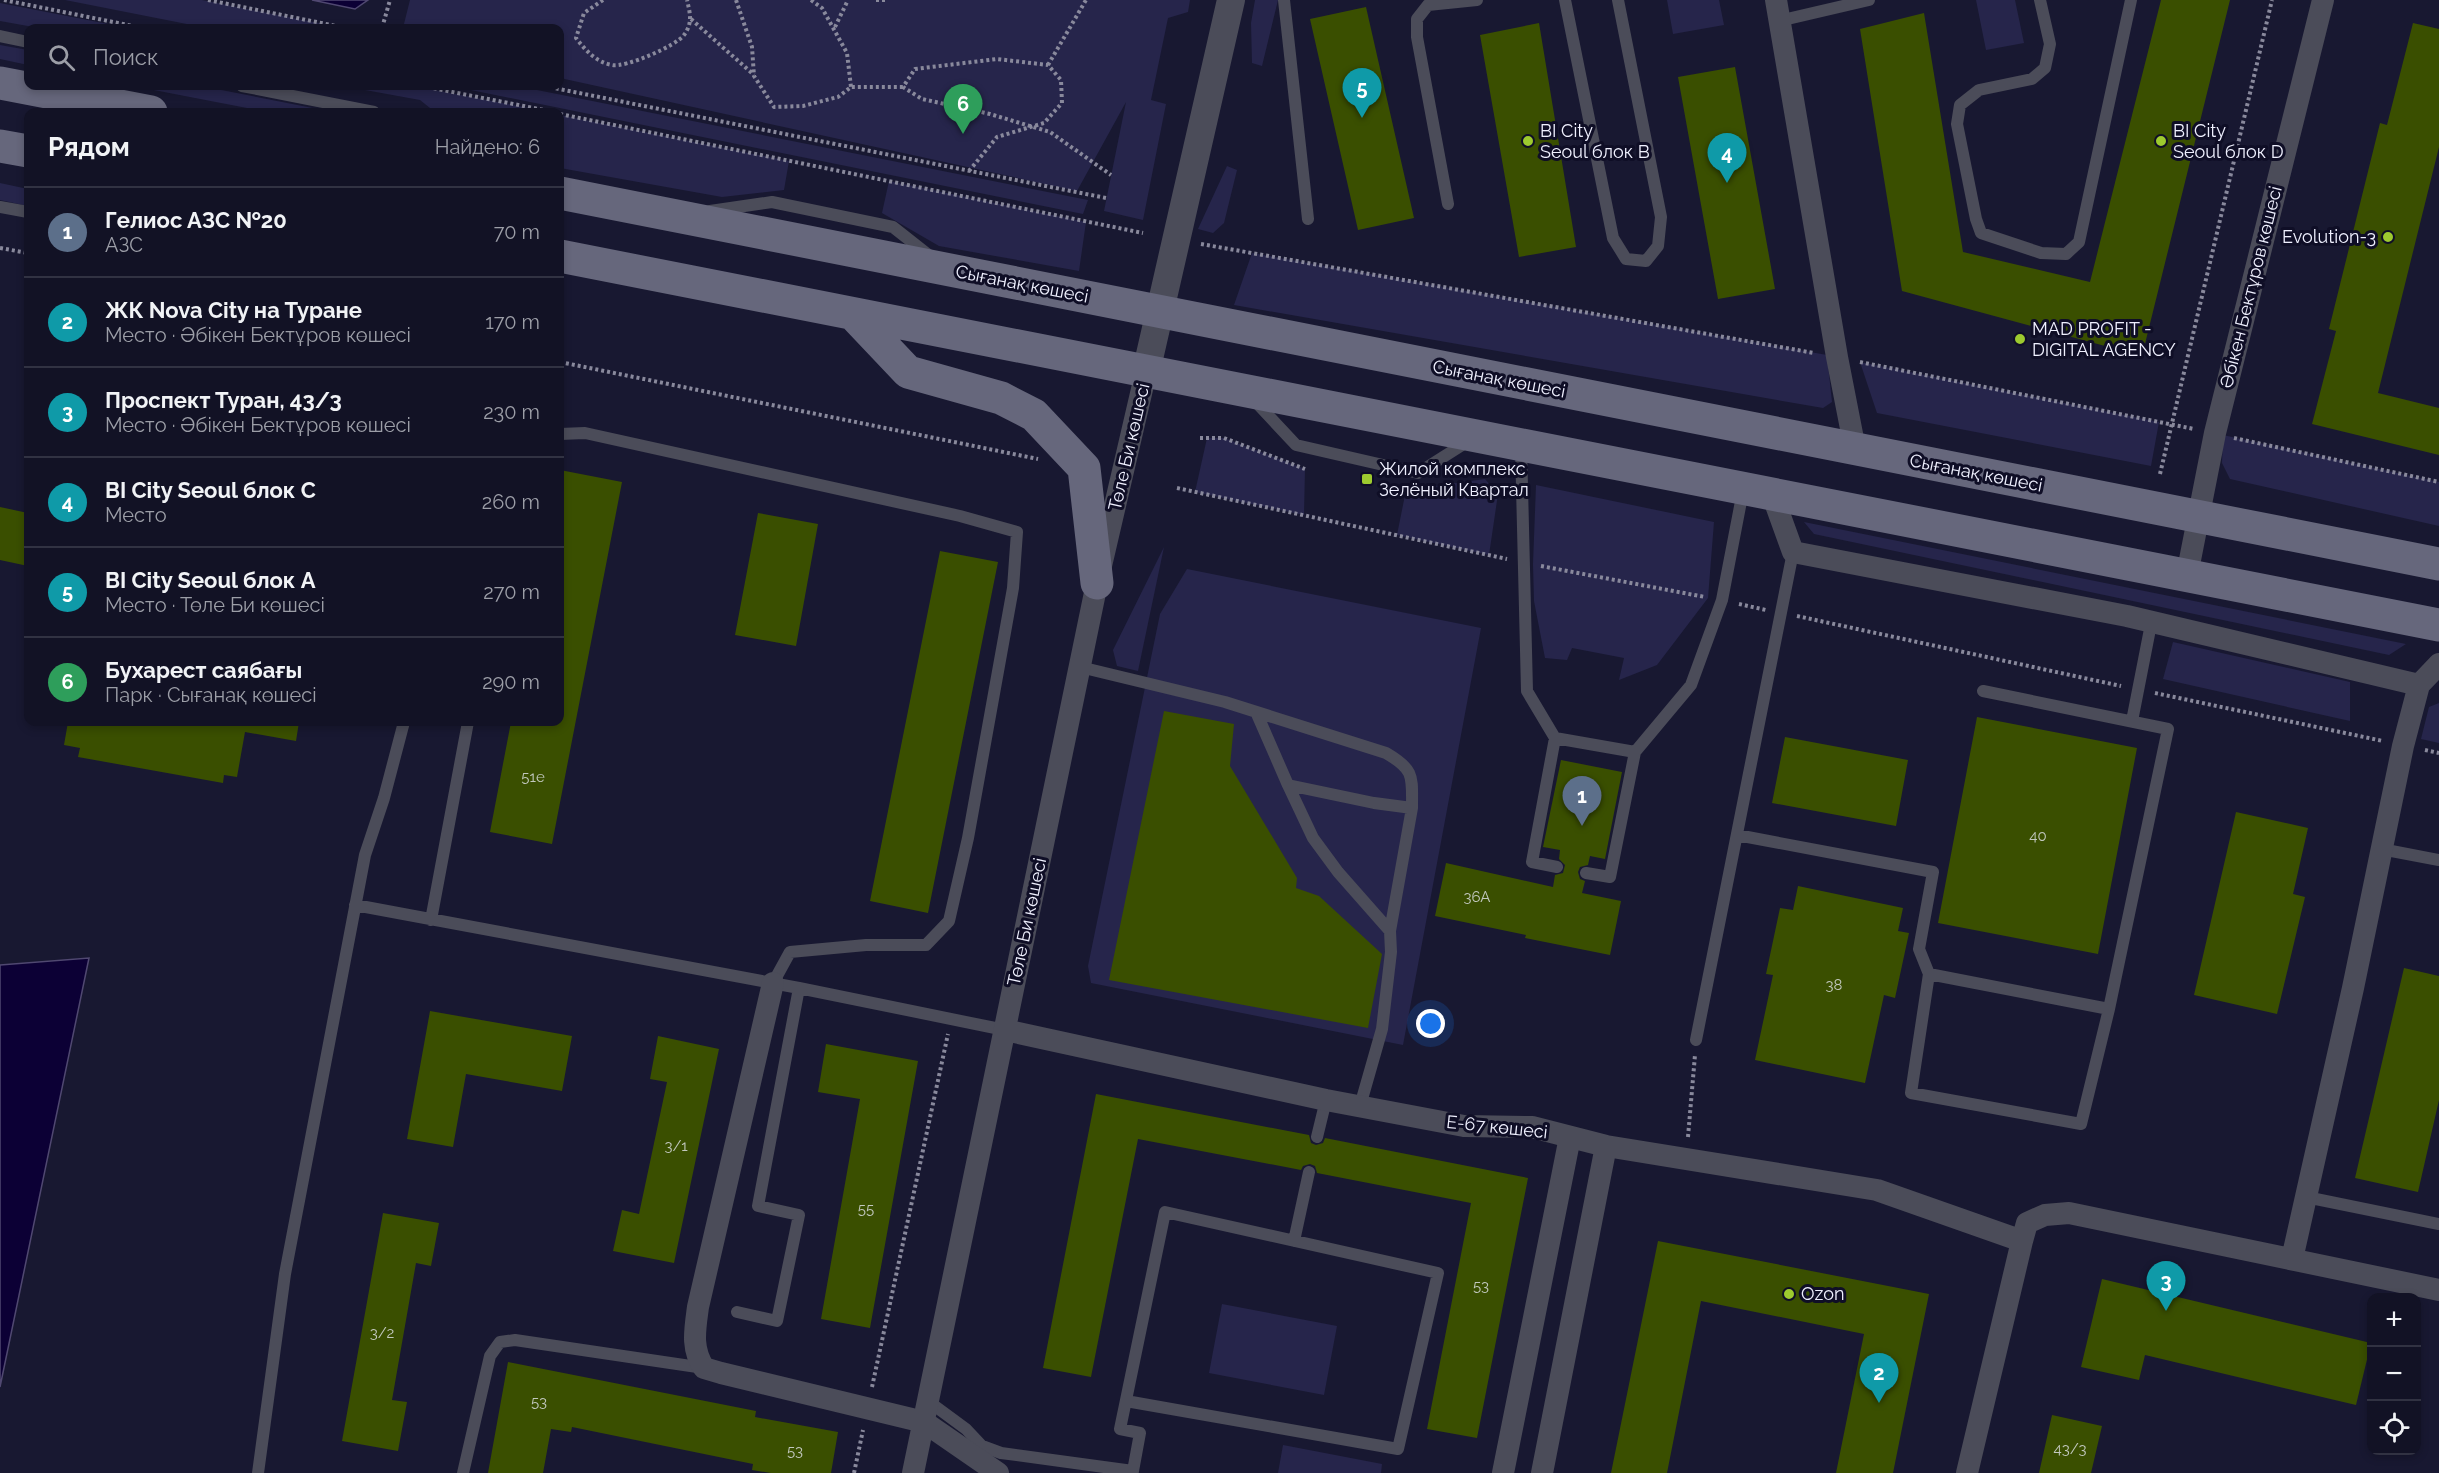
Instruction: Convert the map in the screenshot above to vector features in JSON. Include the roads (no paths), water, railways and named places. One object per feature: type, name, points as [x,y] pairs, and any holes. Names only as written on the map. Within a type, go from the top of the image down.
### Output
[{"type":"main road","points":[[0,83],[24,88]]},
{"type":"main road","points":[[36,90],[130,108]]},
{"type":"main road","points":[[0,146],[24,151]]},
{"type":"main road","name":"Сығанақ көшесі","points":[[564,194],[2439,564]]},
{"type":"main road","points":[[564,257],[2439,625]]},
{"type":"main road","points":[[854,315],[908,372],[1001,398],[1034,415],[1084,468],[1097,583]]},
{"type":"street","points":[[1146,372],[1231,0]]},
{"type":"street","name":"Әбікен Бектұров көшесі","points":[[2187,575],[2215,433],[2323,0]]},
{"type":"street","points":[[1778,10],[1837,357],[1855,449]]},
{"type":"street","name":"Төле Би көшесі","points":[[914,1473],[1097,583],[1146,372]]},
{"type":"street","points":[[1758,491],[1793,552],[2127,616],[2151,624],[2419,685]]},
{"type":"street","points":[[2292,1259],[2403,746],[2419,685],[2439,664]]},
{"type":"street","points":[[773,983],[698,1307],[693,1343],[697,1357],[704,1368],[868,1409],[926,1412],[998,1473]]},
{"type":"street","name":"Е-67 көшесі","points":[[1005,1030],[1326,1100],[1464,1126],[1532,1127],[1606,1146],[1877,1190],[2022,1240]]},
{"type":"street","points":[[1503,1473],[1570,1137]]},
{"type":"street","points":[[1542,1473],[1606,1146]]},
{"type":"street","points":[[1967,1473],[2027,1223],[2045,1215],[2069,1213],[2439,1290]]},
{"type":"lane","points":[[1284,0],[1308,219]]},
{"type":"lane","points":[[1448,204],[1417,37],[1417,19],[1428,5],[1477,0]]},
{"type":"lane","points":[[1565,0],[1613,238],[1626,259],[1646,261],[1658,246],[1661,217],[1618,0]]},
{"type":"lane","points":[[1778,10],[1869,0]]},
{"type":"lane","points":[[2040,0],[2050,44],[2045,68],[2032,79],[1979,90],[1959,105],[1957,124],[1976,219],[1981,233],[2041,253],[2067,254],[2079,242],[2131,0]]},
{"type":"lane","points":[[0,36],[24,41]]},
{"type":"lane","points":[[262,90],[354,108]]},
{"type":"lane","points":[[0,207],[24,211]]},
{"type":"lane","points":[[1246,392],[1296,445],[1418,473],[1476,436]]},
{"type":"lane","points":[[564,434],[585,433],[960,516],[1017,532],[1013,588],[968,838],[949,921],[926,945],[866,945],[790,952],[773,983]]},
{"type":"lane","points":[[1521,444],[1527,691],[1556,738],[1532,862],[1557,867]]},
{"type":"lane","points":[[1586,873],[1610,877],[1635,752],[1691,685],[1758,491]]},
{"type":"lane","points":[[1696,1040],[1793,552]]},
{"type":"lane","points":[[2132,721],[2151,624]]},
{"type":"lane","points":[[1080,667],[1225,702],[1386,753],[1405,764],[1412,781],[1412,808],[1390,931],[1391,952],[1382,1029],[1360,1106]]},
{"type":"lane","points":[[1737,834],[1933,872],[1919,949],[1929,974],[1911,1093],[2080,1124],[2109,1010],[2168,729],[1983,691]]},
{"type":"lane","points":[[1257,714],[1313,838],[1338,872],[1390,931]]},
{"type":"lane","points":[[258,1473],[285,1274],[355,906],[365,855],[384,798],[403,726]]},
{"type":"lane","points":[[430,920],[467,726]]},
{"type":"lane","points":[[1556,738],[1635,752]]},
{"type":"lane","points":[[1288,785],[1374,803],[1412,808]]},
{"type":"lane","points":[[2381,849],[2439,860]]},
{"type":"lane","points":[[355,906],[800,988],[1005,1030]]},
{"type":"lane","points":[[1929,974],[2109,1010]]},
{"type":"lane","points":[[737,1312],[777,1321],[799,1215],[758,1206],[800,988]]},
{"type":"lane","points":[[1317,1137],[1326,1100]]},
{"type":"lane","points":[[1294,1240],[1309,1172]]},
{"type":"lane","points":[[2306,1197],[2439,1224]]},
{"type":"lane","points":[[926,1412],[966,1429],[982,1446],[1001,1453],[1133,1471],[1140,1433],[1120,1429],[1165,1212],[1438,1273],[1398,1449],[1126,1401]]},
{"type":"lane","points":[[463,1473],[490,1356],[500,1342],[515,1340],[704,1368]]},
{"type":"place","name":"BI City Seoul блок A","points":[[1362,118]]},
{"type":"place","name":"Бухарест саябағы","points":[[963,134]]},
{"type":"place","name":"BI City Seoul блок B","points":[[1528,141]]},
{"type":"place","name":"BI City Seoul блок D","points":[[2161,141]]},
{"type":"place","name":"BI City Seoul блок C","points":[[1727,183]]},
{"type":"place","name":"Evolution-3","points":[[2388,237]]},
{"type":"place","name":"MAD PROFIT - DIGITAL AGENCY","points":[[2020,339]]},
{"type":"place","name":"Жилой комплекс Зелёный Квартал","points":[[1367,479]]},
{"type":"place","name":"Гелиос АЗС №20","points":[[1582,826]]},
{"type":"place","name":"Ozon","points":[[1789,1294]]},
{"type":"place","name":"Проспект Туран, 43/3","points":[[2166,1311]]},
{"type":"place","name":"ЖК Nova City на Туране","points":[[1879,1403]]}]
